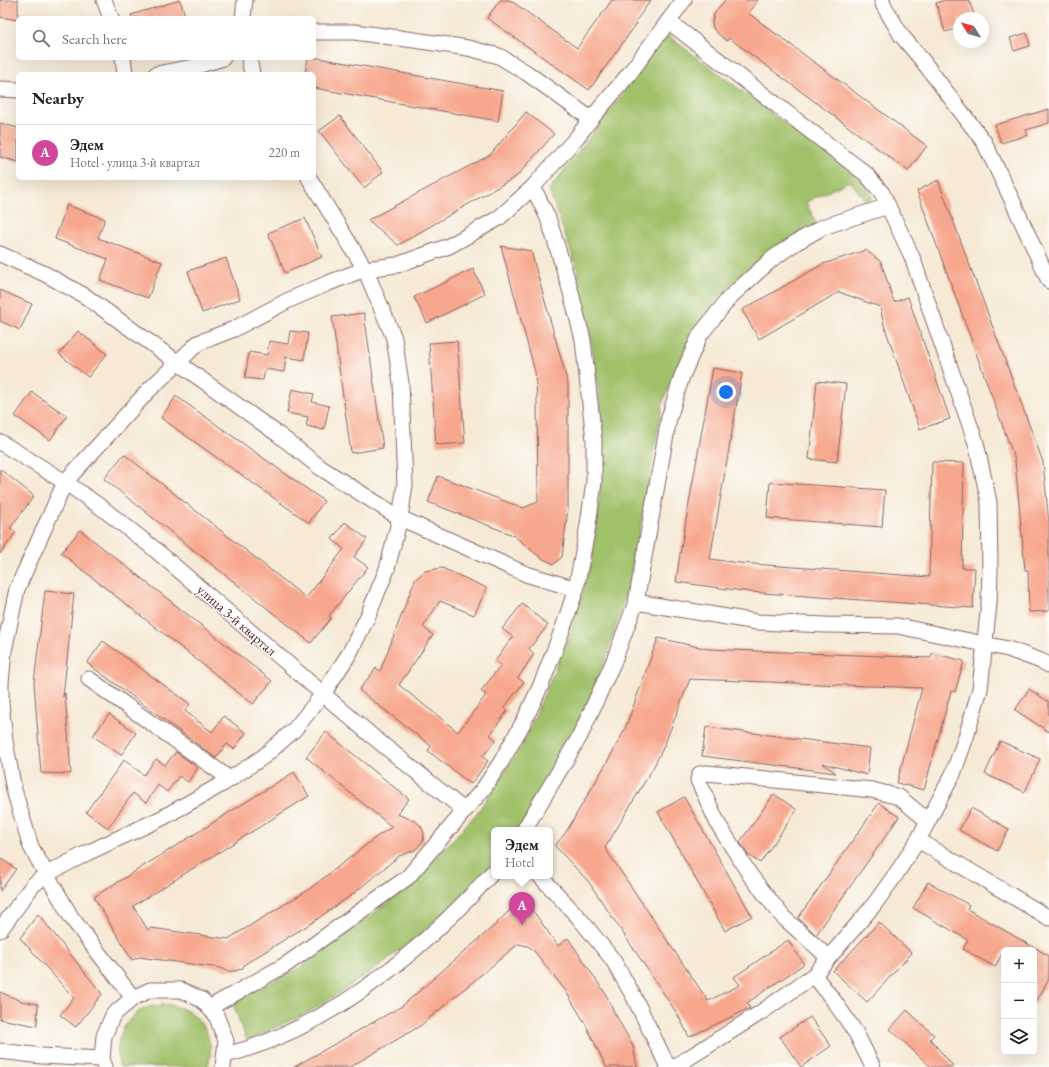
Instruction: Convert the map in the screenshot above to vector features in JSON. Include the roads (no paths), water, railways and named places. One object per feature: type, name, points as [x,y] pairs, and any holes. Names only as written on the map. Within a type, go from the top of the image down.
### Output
[{"type":"street","points":[[104,0],[110,16]]},
{"type":"street","points":[[243,16],[244,0]]},
{"type":"street","points":[[133,998],[71,917],[32,847],[14,790],[5,741],[0,703],[1,682],[4,651],[17,589],[65,482],[116,425],[198,343],[234,329],[289,300],[326,284],[365,269],[397,265],[449,246],[499,218],[533,187],[577,137],[629,74],[684,0]]},
{"type":"street","points":[[882,0],[901,35],[984,142],[1049,281]]},
{"type":"street","points":[[668,21],[866,174],[882,193],[912,257],[976,443],[989,502],[990,569],[986,645],[980,689],[953,774],[918,840],[896,874],[872,906],[814,975],[760,1013],[674,1067]]},
{"type":"street","points":[[316,32],[354,32],[468,48],[499,56],[527,73],[591,119]]},
{"type":"street","points":[[122,60],[125,72]]},
{"type":"street","points":[[167,72],[193,67],[216,60]]},
{"type":"street","points":[[249,60],[252,72]]},
{"type":"street","points":[[0,89],[16,90]]},
{"type":"street","points":[[0,930],[33,885],[47,874],[87,853],[162,818],[230,779],[263,757],[294,730],[323,694],[349,654],[367,618],[387,569],[400,518],[405,485],[402,383],[394,338],[365,269],[310,180]]},
{"type":"street","points":[[209,1008],[287,964],[408,877],[443,838],[501,762],[524,721],[563,628],[576,589],[588,525],[594,482],[594,440],[583,340],[570,289],[548,218],[533,187]]},
{"type":"street","points":[[526,827],[580,736],[613,663],[636,602],[669,418],[682,376],[700,335],[730,297],[772,259],[795,243],[823,227],[888,206]]},
{"type":"street","points":[[0,254],[45,274],[85,296],[279,435],[321,468],[400,518],[526,574],[576,589]]},
{"type":"street","name":"улица 3-й квартал","points":[[0,442],[65,482],[102,508],[152,547],[372,736],[464,810]]},
{"type":"street","points":[[636,602],[757,622],[898,626],[947,635],[1008,649],[1049,665]]},
{"type":"street","points":[[89,679],[230,779]]},
{"type":"street","points":[[828,958],[783,917],[750,875],[718,824],[698,780],[700,774],[707,773],[872,790],[899,797],[928,821]]},
{"type":"street","points":[[918,840],[1049,918]]},
{"type":"street","points":[[224,1061],[303,1026],[367,987],[421,944],[467,901],[491,874]]},
{"type":"street","points":[[543,879],[580,919],[613,960],[634,997],[668,1067]]},
{"type":"street","points":[[814,975],[856,1033],[873,1067]]},
{"type":"street","points":[[0,1051],[104,1063],[104,1036],[113,1015],[133,998],[150,990],[181,990],[202,1000],[216,1015],[226,1041],[224,1061]]},
{"type":"place","name":"Эдем","points":[[522,925]]}]
